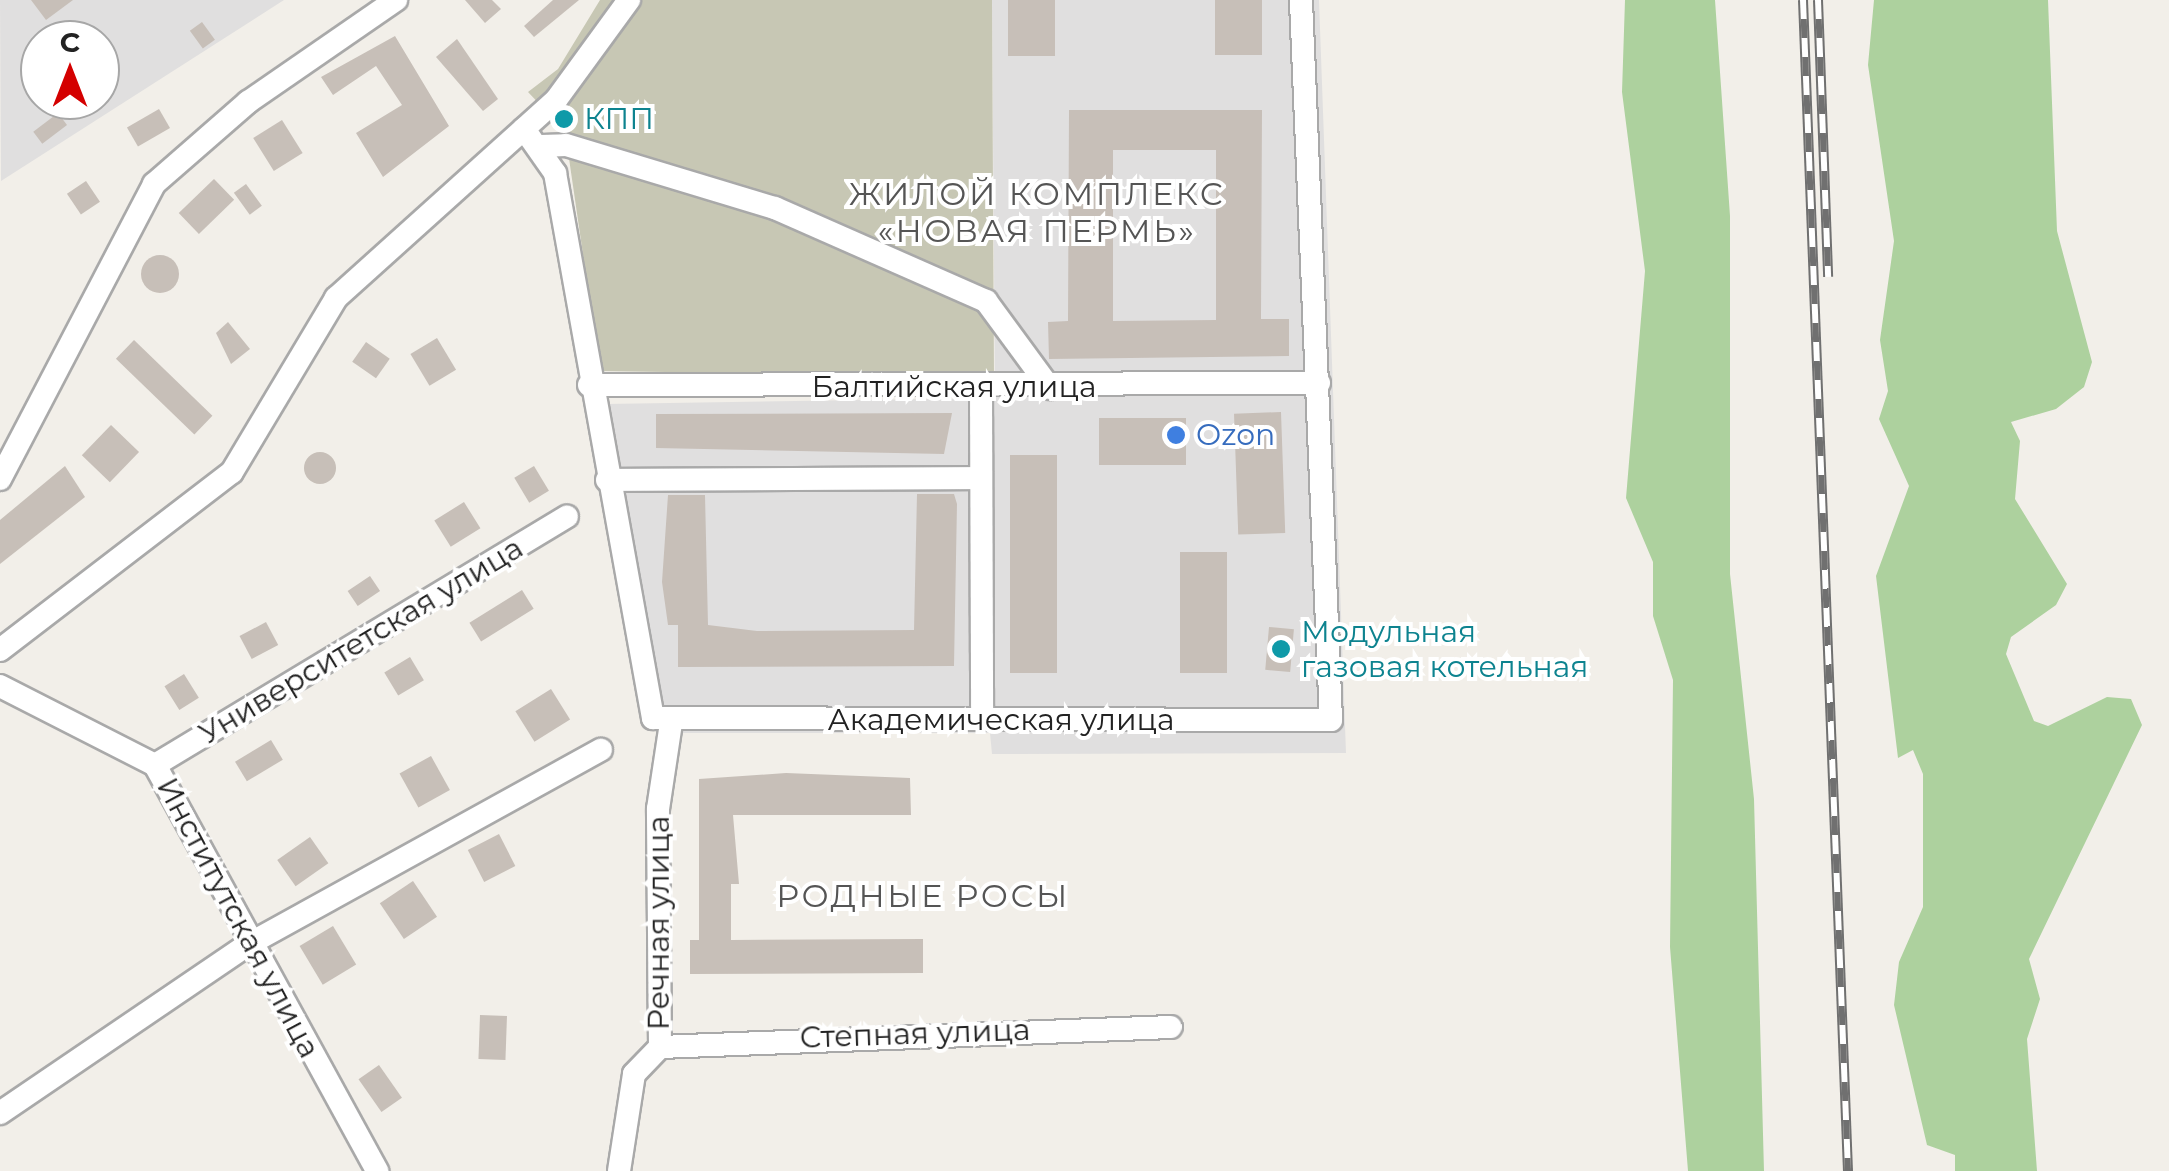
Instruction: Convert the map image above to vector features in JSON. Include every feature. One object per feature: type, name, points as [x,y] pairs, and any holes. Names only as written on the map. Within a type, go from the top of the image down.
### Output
[{"type":"street","points":[[0,479],[154,184],[257,96],[396,0]]},
{"type":"street","points":[[0,650],[232,472],[336,298],[533,138],[586,68],[629,0]]},
{"type":"street","points":[[1301,0],[1319,382]]},
{"type":"street","points":[[533,138],[555,173],[648,710],[672,723]]},
{"type":"street","points":[[533,138],[566,144],[775,208],[986,301],[1050,388]]},
{"type":"street","name":"Балтийская улица","points":[[589,385],[981,389],[1319,382]]},
{"type":"street","name":"Академическая улица","points":[[672,723],[1331,720],[1319,382]]},
{"type":"street","points":[[981,389],[982,720]]},
{"type":"street","points":[[607,480],[981,478]]},
{"type":"street","name":"Университетская улица","points":[[155,765],[568,516]]},
{"type":"street","name":"Институтская улица","points":[[0,686],[155,765],[249,944],[377,1171]]},
{"type":"street","name":"Речная улица","points":[[619,1171],[634,1074],[660,1047],[658,809],[672,723]]},
{"type":"street","points":[[0,1113],[249,944],[601,750]]},
{"type":"street","name":"Степная улица","points":[[660,1047],[1171,1027]]},
{"type":"shaded area","points":[[0,0],[284,0],[120,105],[120,20],[20,20],[20,120],[96,120],[1,181]]},
{"type":"shaded area","points":[[600,0],[992,0],[994,377],[600,371],[565,131],[528,92],[558,69]]},
{"type":"shaded area","points":[[992,0],[1319,0],[1346,753],[992,754],[990,733],[661,733],[605,404],[995,398]]},
{"type":"green space","points":[[1625,0],[1715,0],[1730,216],[1730,574],[1754,799],[1764,1171],[1688,1171],[1670,947],[1673,680],[1653,616],[1653,562],[1626,498],[1645,271],[1622,92]]},
{"type":"green space","points":[[1874,0],[2048,0],[2057,231],[2092,362],[2084,387],[2056,409],[2011,422],[2020,441],[2015,499],[2067,584],[2056,605],[2011,637],[2006,654],[2034,721],[2048,726],[2107,697],[2131,699],[2142,725],[2029,959],[2040,999],[2027,1039],[2037,1171],[1955,1171],[1955,1155],[1927,1145],[1894,1005],[1899,962],[1923,907],[1923,774],[1913,750],[1898,758],[1876,576],[1909,486],[1879,419],[1888,391],[1880,340],[1894,241],[1868,65]]},
{"type":"building","points":[[31,0],[73,0],[46,20]]},
{"type":"building","points":[[465,0],[492,0],[501,9],[485,23]]},
{"type":"building","points":[[553,0],[579,0],[534,37],[524,26]]},
{"type":"building","points":[[1008,0],[1055,0],[1055,56],[1008,56]]},
{"type":"building","points":[[1215,0],[1262,0],[1262,55],[1215,55]]},
{"type":"building","points":[[202,22],[215,40],[203,49],[190,31]]},
{"type":"building","points":[[395,36],[449,126],[383,177],[356,133],[402,105],[376,66],[333,95],[321,77]]},
{"type":"building","points":[[457,39],[498,99],[483,111],[436,57]]},
{"type":"building","points":[[159,109],[170,128],[138,147],[127,127]]},
{"type":"building","points":[[1069,110],[1262,110],[1261,319],[1289,319],[1289,356],[1049,359],[1048,322],[1068,321]],"holes":[[[1113,150],[1216,150],[1216,320],[1113,321]]]},
{"type":"building","points":[[49,120],[63,120],[67,125],[42,144],[33,132]]},
{"type":"building","points":[[282,120],[303,153],[274,171],[253,138]]},
{"type":"building","points":[[214,179],[234,200],[199,234],[179,213]]},
{"type":"building","points":[[86,181],[100,202],[81,215],[67,194]]},
{"type":"building","points":[[246,184],[262,206],[250,215],[234,193]]},
{"type":"building","points":[[160,255],[174,260],[179,274],[174,288],[160,293],[146,288],[141,274],[146,260]]},
{"type":"building","points":[[228,322],[250,349],[231,364],[216,333]]},
{"type":"building","points":[[437,338],[456,370],[429,386],[410,354]]},
{"type":"building","points":[[134,340],[212,416],[194,434],[116,359]]},
{"type":"building","points":[[366,342],[390,359],[376,378],[352,362]]},
{"type":"building","points":[[1281,412],[1285,533],[1238,535],[1234,414]]},
{"type":"building","points":[[952,413],[944,454],[656,448],[656,414]]},
{"type":"building","points":[[1099,418],[1186,418],[1186,465],[1099,465]]},
{"type":"building","points":[[111,425],[139,452],[110,482],[82,455]]},
{"type":"building","points":[[320,452],[331,457],[336,468],[331,479],[320,484],[309,479],[304,468],[309,457]]},
{"type":"building","points":[[1010,455],[1057,455],[1057,673],[1010,673]]},
{"type":"building","points":[[65,466],[85,497],[0,564],[0,520]]},
{"type":"building","points":[[534,466],[549,491],[529,503],[514,478]]},
{"type":"building","points":[[917,494],[954,494],[957,504],[954,666],[678,667],[678,625],[668,625],[662,582],[668,495],[705,495],[708,625],[757,631],[914,630]]},
{"type":"building","points":[[464,502],[480,528],[451,547],[434,521]]},
{"type":"building","points":[[1180,552],[1227,552],[1227,673],[1180,673]]},
{"type":"building","points":[[370,576],[380,591],[358,606],[348,591]]},
{"type":"building","points":[[522,590],[534,609],[481,642],[469,623]]},
{"type":"building","points":[[266,622],[278,645],[252,659],[240,636]]},
{"type":"building","name":"Модульная газовая котельная","points":[[1269,627],[1294,629],[1290,672],[1265,670]]},
{"type":"building","points":[[410,657],[424,680],[398,696],[384,672]]},
{"type":"building","points":[[184,674],[199,698],[179,710],[164,686]]},
{"type":"building","points":[[551,689],[570,720],[534,742],[515,711]]},
{"type":"building","points":[[271,740],[283,760],[247,781],[235,762]]},
{"type":"building","points":[[431,756],[450,790],[418,808],[400,773]]},
{"type":"building","points":[[786,773],[910,778],[911,815],[733,815],[739,884],[731,884],[731,940],[923,939],[923,973],[690,974],[690,940],[699,940],[699,779]]},
{"type":"building","points":[[499,834],[515,866],[484,882],[468,850]]},
{"type":"building","points":[[310,837],[328,863],[296,886],[277,860]]},
{"type":"building","points":[[413,881],[437,917],[404,939],[380,903]]},
{"type":"building","points":[[333,926],[356,965],[323,985],[300,946]]},
{"type":"building","points":[[480,1015],[507,1016],[505,1060],[478,1059]]},
{"type":"building","points":[[379,1065],[402,1098],[381,1112],[359,1079]]},
{"type":"railway","points":[[1803,0],[1848,1171]]},
{"type":"railway","points":[[1818,0],[1828,277]]},
{"type":"place","name":"КПП","points":[[564,119]]},
{"type":"place","name":"Ozon","points":[[1176,435]]},
{"type":"place","name":"Модульная газовая котельная","points":[[1281,649]]},
{"type":"district","name":"ЖИЛОЙ КОМПЛЕКС «НОВАЯ ПЕРМЬ»","points":[[1037,214]]},
{"type":"district","name":"РОДНЫЕ РОСЫ","points":[[923,896]]}]
